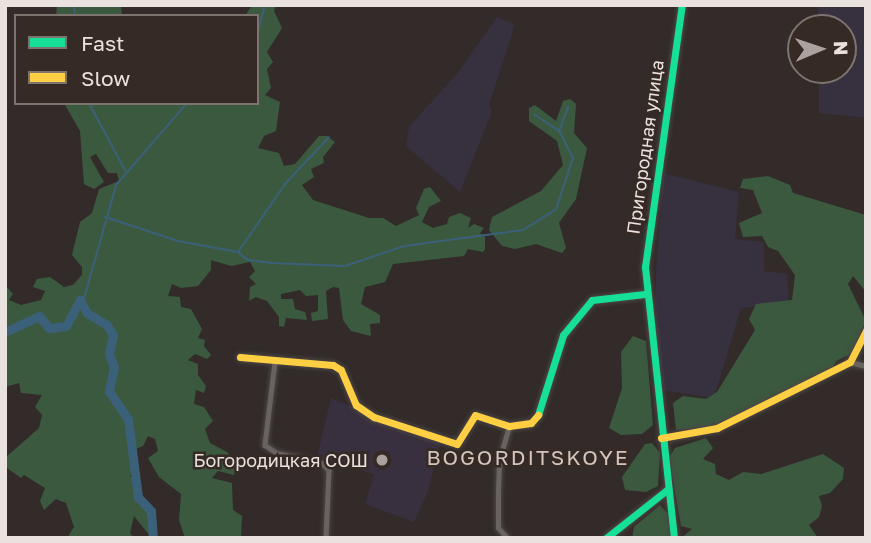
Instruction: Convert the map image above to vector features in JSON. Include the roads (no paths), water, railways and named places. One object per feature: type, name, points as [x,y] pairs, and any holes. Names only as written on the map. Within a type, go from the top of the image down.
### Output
[{"type":"street","name":"Пригородная улица","points":[[674,538],[645,294],[647,245],[682,5]]},
{"type":"street","points":[[240,357],[341,370],[356,405],[374,416],[457,444],[475,415],[509,426],[527,425],[536,418],[563,335],[592,300],[645,294]]},
{"type":"street","points":[[662,438],[717,428],[850,362],[866,330]]},
{"type":"street","points":[[275,362],[265,445],[329,470],[326,538]]},
{"type":"street","points":[[850,362],[866,366]]},
{"type":"street","points":[[507,538],[498,528],[498,491],[499,461],[509,426]]},
{"type":"street","points":[[606,538],[668,489]]},
{"type":"waterway","points":[[74,5],[75,14]]},
{"type":"waterway","points":[[259,28],[265,5]]},
{"type":"waterway","points":[[90,105],[125,170]]},
{"type":"waterway","points":[[83,302],[116,185],[185,105]]},
{"type":"waterway","points":[[559,131],[568,107]]},
{"type":"waterway","points":[[238,252],[248,260],[345,266],[404,246],[523,230],[556,209],[573,158],[559,131],[534,114]]},
{"type":"waterway","points":[[105,217],[178,241],[238,252],[285,184],[329,137]]},
{"type":"waterway","points":[[5,332],[39,316],[49,328],[66,326],[80,300],[87,313],[107,325],[113,335],[109,354],[114,367],[109,391],[128,419],[138,497],[151,511],[153,538]]},
{"type":"place","name":"Богородицкая СОШ","points":[[382,460]]},
{"type":"district","name":"BOGORDITSKOYE","points":[[528,457]]}]
